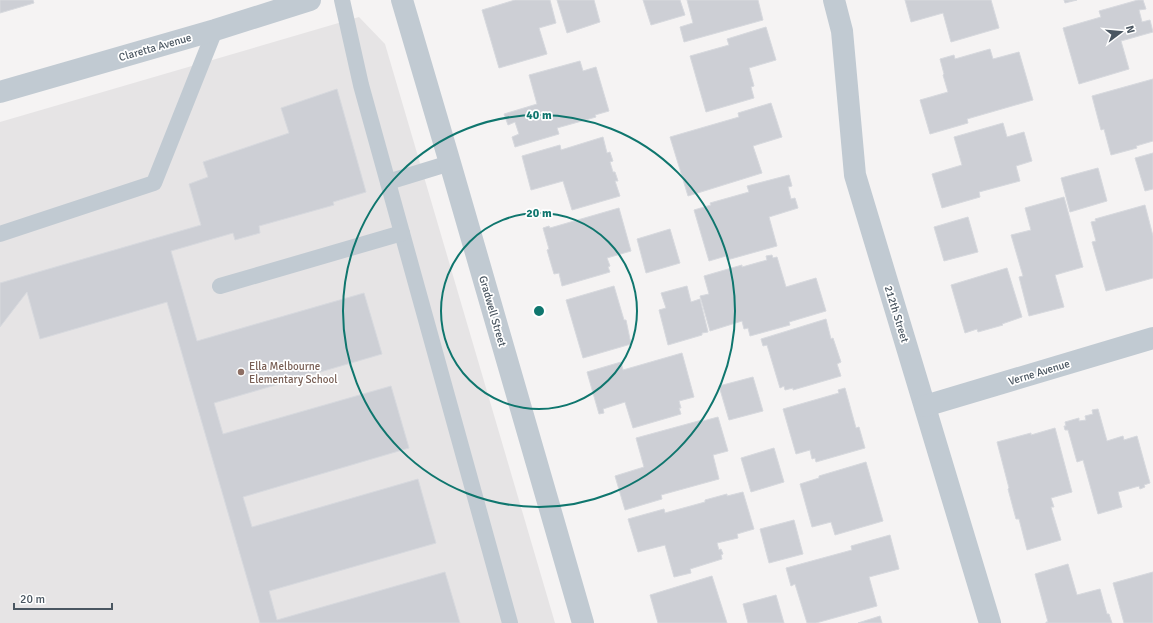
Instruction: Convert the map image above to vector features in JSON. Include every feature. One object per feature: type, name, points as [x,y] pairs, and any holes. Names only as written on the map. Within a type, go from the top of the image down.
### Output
[{"type":"street","name":"Claretta Avenue","points":[[0,92],[215,30],[255,9],[310,0]]},
{"type":"street","name":"Gradwell Street","points":[[402,0],[583,623]]},
{"type":"street","name":"212th Street","points":[[834,0],[842,31],[856,175],[990,623]]},
{"type":"street","name":"Verne Avenue","points":[[925,406],[1153,338]]},
{"type":"lane","points":[[342,0],[361,84],[510,623]]},
{"type":"lane","points":[[0,234],[154,183],[215,30]]},
{"type":"lane","points":[[388,182],[450,163]]},
{"type":"lane","points":[[220,286],[402,233]]},
{"type":"shaded area","name":"Ella Melbourne Elementary School","points":[[359,17],[385,44],[555,623],[0,623],[0,122]]},
{"type":"building","points":[[0,0],[33,0],[34,3],[0,13]]},
{"type":"building","points":[[515,0],[550,0],[556,23],[539,28],[547,54],[499,68],[482,10]]},
{"type":"building","points":[[557,0],[594,0],[600,22],[567,33]]},
{"type":"building","points":[[643,0],[680,0],[685,15],[651,25]]},
{"type":"building","points":[[687,0],[758,0],[763,20],[684,42],[680,27],[693,23]]},
{"type":"building","points":[[905,0],[991,0],[999,28],[951,42],[943,13],[911,22]]},
{"type":"building","points":[[1064,0],[1077,0],[1065,3]]},
{"type":"building","points":[[1138,0],[1143,0],[1146,9],[1139,10],[1142,22],[1150,20],[1153,32],[1121,41],[1129,69],[1079,84],[1063,28],[1101,17],[1099,11]]},
{"type":"building","points":[[766,27],[776,60],[749,68],[754,86],[751,87],[754,98],[706,112],[690,56],[729,45],[727,39]]},
{"type":"building","points":[[990,49],[993,59],[1019,52],[1033,100],[967,119],[968,123],[930,134],[920,100],[948,92],[940,59],[954,55],[955,59]]},
{"type":"building","points":[[580,61],[583,71],[596,67],[609,111],[595,115],[596,117],[557,128],[559,134],[515,147],[512,137],[519,134],[515,122],[508,125],[504,114],[537,104],[529,75]]},
{"type":"building","points":[[1153,79],[1153,141],[1136,146],[1137,148],[1111,155],[1104,129],[1101,130],[1092,96]]},
{"type":"building","points":[[337,89],[366,192],[333,202],[334,205],[259,226],[260,233],[235,240],[233,233],[171,251],[197,341],[364,293],[382,354],[214,403],[223,434],[391,386],[409,448],[243,497],[252,527],[418,479],[436,543],[269,591],[277,620],[445,572],[460,623],[260,623],[167,302],[40,339],[27,292],[0,327],[0,283],[201,225],[189,184],[208,177],[203,162],[289,133],[281,108]]},
{"type":"building","points":[[771,103],[782,137],[753,146],[762,173],[688,196],[670,137],[739,117],[738,113]]},
{"type":"building","points":[[1003,123],[1007,137],[1024,132],[1032,161],[1016,166],[1020,181],[979,192],[980,197],[942,208],[932,174],[962,165],[954,137]]},
{"type":"building","points":[[603,137],[607,153],[610,152],[613,161],[610,162],[618,181],[615,181],[620,196],[572,210],[563,181],[531,190],[522,156],[560,145],[561,150]]},
{"type":"building","points":[[1153,153],[1153,189],[1145,191],[1135,158]]},
{"type":"building","points":[[1098,168],[1107,201],[1070,212],[1061,178]]},
{"type":"building","points":[[789,175],[792,186],[788,187],[791,199],[795,198],[798,208],[769,217],[777,246],[727,260],[726,256],[709,261],[694,210],[711,205],[710,203],[749,192],[747,186]]},
{"type":"building","points":[[1064,197],[1083,267],[1055,275],[1064,307],[1029,316],[1019,277],[1023,276],[1011,235],[1031,230],[1025,208]]},
{"type":"building","points":[[1145,205],[1153,236],[1153,278],[1106,291],[1092,242],[1096,241],[1091,222],[1096,221],[1095,219]]},
{"type":"building","points":[[619,208],[631,251],[607,258],[610,266],[608,267],[610,272],[562,286],[559,273],[554,274],[547,250],[549,249],[543,228],[549,226],[550,228]]},
{"type":"building","points":[[968,217],[978,252],[944,261],[934,227]]},
{"type":"building","points":[[670,229],[680,263],[646,273],[637,239]]},
{"type":"building","points":[[772,255],[773,258],[777,257],[786,287],[816,278],[826,311],[789,322],[790,325],[750,336],[748,328],[744,329],[742,321],[710,331],[700,296],[709,294],[704,276],[742,265],[742,267],[767,260],[766,256]]},
{"type":"building","points":[[1007,268],[1022,317],[1002,324],[1003,325],[978,332],[977,329],[965,333],[951,285]]},
{"type":"building","points":[[614,286],[624,320],[626,320],[631,344],[583,358],[566,300]]},
{"type":"building","points":[[687,286],[691,302],[700,299],[708,332],[668,345],[659,310],[666,308],[661,293]]},
{"type":"building","points":[[826,319],[831,339],[833,338],[841,362],[837,364],[841,376],[793,390],[793,388],[785,390],[784,386],[780,388],[767,345],[763,346],[761,339]]},
{"type":"building","points":[[682,353],[694,397],[679,401],[681,414],[633,428],[625,402],[603,409],[604,413],[599,414],[587,372],[621,362],[623,370]]},
{"type":"building","points":[[753,377],[763,411],[729,420],[719,386]]},
{"type":"building","points":[[845,388],[856,428],[859,427],[865,448],[816,462],[815,458],[812,459],[810,450],[796,454],[783,409],[839,393],[838,390]]},
{"type":"building","points":[[1098,409],[1107,441],[1123,436],[1124,440],[1137,436],[1150,483],[1144,485],[1145,487],[1140,489],[1139,486],[1118,492],[1122,507],[1098,514],[1083,460],[1077,462],[1068,430],[1065,430],[1064,426],[1066,426],[1065,422],[1079,418],[1079,421],[1086,420],[1085,416],[1093,414],[1092,410]]},
{"type":"building","points":[[718,417],[728,451],[713,455],[719,479],[661,495],[662,499],[625,510],[615,476],[644,467],[636,438]]},
{"type":"building","points":[[1055,428],[1072,492],[1051,498],[1054,507],[1051,507],[1061,540],[1027,550],[1019,519],[1016,519],[997,442]]},
{"type":"building","points":[[774,448],[784,482],[751,492],[741,458]]},
{"type":"building","points":[[866,462],[883,521],[835,535],[831,522],[812,527],[800,484],[819,478],[819,476]]},
{"type":"building","points":[[743,492],[754,529],[737,534],[738,538],[717,543],[719,550],[721,549],[723,554],[721,555],[722,559],[690,569],[691,573],[674,577],[665,545],[638,552],[628,519],[664,509],[665,513],[705,502],[705,500],[727,494],[727,496]]},
{"type":"building","points":[[794,520],[803,554],[769,563],[760,529]]},
{"type":"building","points":[[890,535],[899,569],[869,577],[877,606],[816,623],[807,623],[795,584],[791,586],[786,568],[852,550],[851,546]]},
{"type":"building","points":[[1068,564],[1077,595],[1100,589],[1107,614],[1109,614],[1112,623],[1046,623],[1048,622],[1035,574]]},
{"type":"building","points":[[1153,572],[1153,623],[1124,623],[1113,583]]},
{"type":"building","points":[[712,576],[727,623],[658,623],[650,595]]},
{"type":"building","points":[[776,595],[784,623],[748,623],[743,604]]},
{"type":"building","points":[[880,616],[882,623],[858,623]]},
{"type":"place","name":"Ella Melbourne Elementary School","points":[[241,372]]}]
